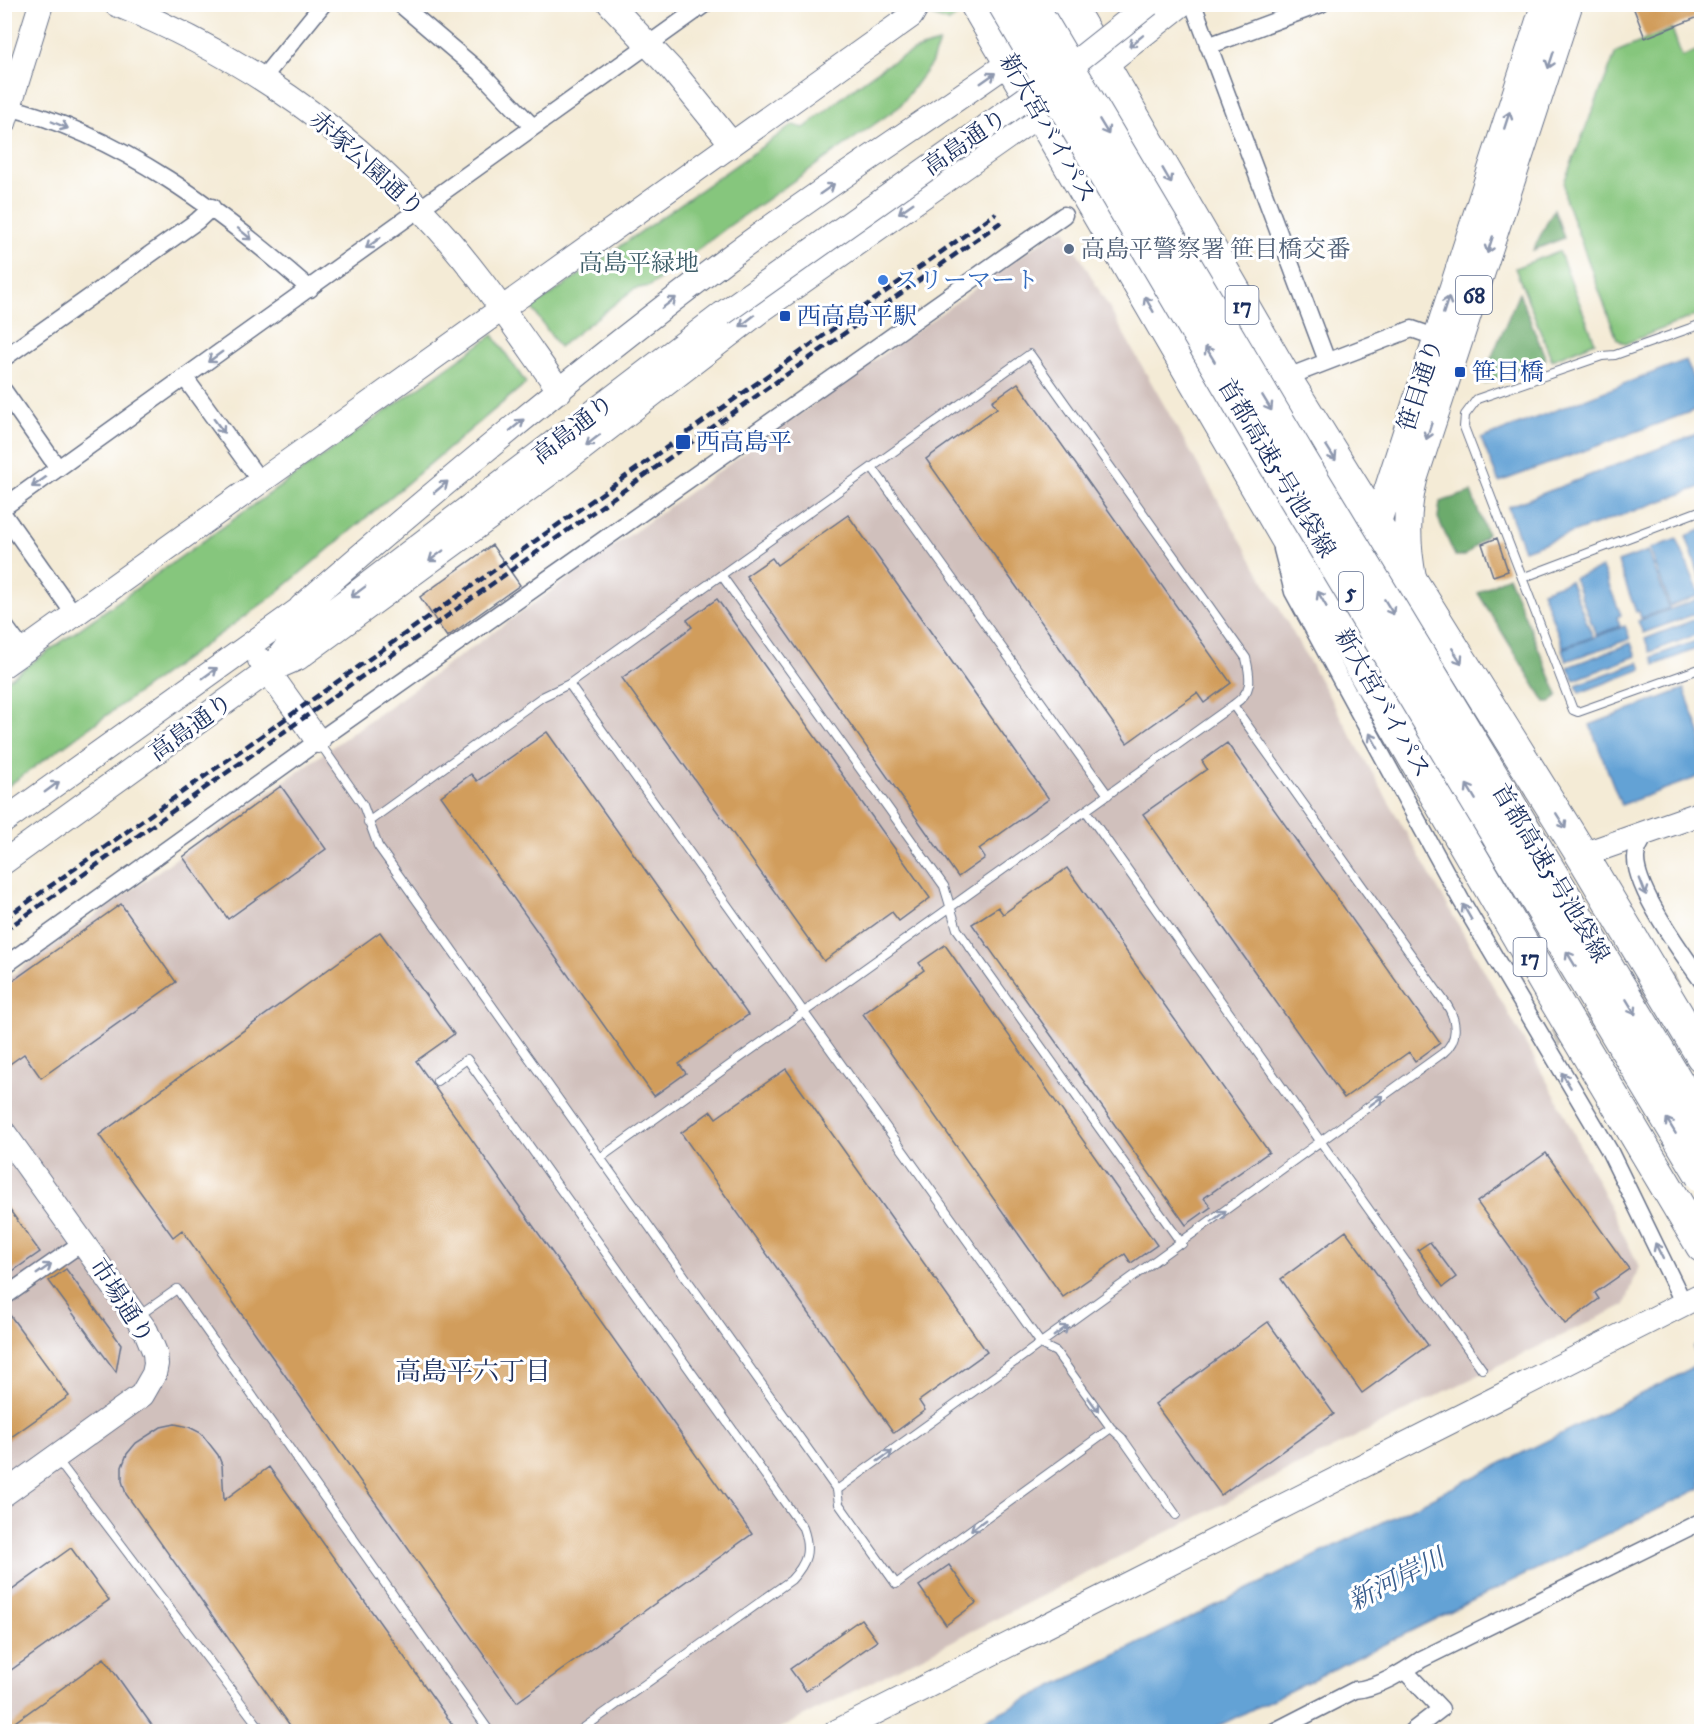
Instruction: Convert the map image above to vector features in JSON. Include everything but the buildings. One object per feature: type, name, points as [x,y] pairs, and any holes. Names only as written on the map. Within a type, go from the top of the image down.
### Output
[{"type":"highway","name":"新大宮バイパス","points":[[976,4],[1701,1246]]},
{"type":"highway","name":"首都高速5号池袋線","points":[[1004,4],[1287,486],[1701,1176]]},
{"type":"highway","name":"首都高速5号池袋線","points":[[1031,4],[1302,461],[1701,1124]]},
{"type":"highway","name":"17","points":[[1078,8],[1104,66],[1285,378],[1582,855],[1701,1056]]},
{"type":"main road","points":[[6,112],[41,4]]},
{"type":"main road","name":"赤塚公園通り","points":[[116,4],[219,53],[262,79],[344,139],[420,208],[503,310],[560,391]]},
{"type":"main road","points":[[610,4],[649,44],[732,144]]},
{"type":"main road","points":[[14,658],[503,310],[910,16],[918,4]]},
{"type":"main road","name":"高島通り","points":[[4,862],[268,671],[288,645],[718,309],[1055,62],[1128,4]]},
{"type":"main road","name":"高島通り","points":[[4,821],[301,607],[419,532],[573,410],[1062,73],[1149,4]]},
{"type":"main road","points":[[268,671],[298,658],[557,468],[759,312],[1040,114],[1182,4]]},
{"type":"main road","name":"笹目通り","points":[[1362,667],[1356,621],[1360,582],[1435,337],[1545,4]]},
{"type":"main road","name":"笹目通り","points":[[1415,589],[1406,546],[1407,510],[1414,478],[1569,4]]},
{"type":"main road","points":[[301,607],[462,469],[627,335],[729,258],[1010,62],[1078,8]]},
{"type":"main road","points":[[249,644],[318,741]]},
{"type":"main road","points":[[1582,855],[1701,813]]},
{"type":"main road","name":"市場通り","points":[[4,1494],[132,1404],[150,1384],[156,1364],[155,1353],[136,1317],[6,1139]]},
{"type":"main road","points":[[836,1731],[1691,1300]]},
{"type":"street","points":[[262,79],[323,4]]},
{"type":"street","points":[[400,4],[480,72],[532,127]]},
{"type":"street","points":[[4,507],[705,4]]},
{"type":"street","points":[[1193,4],[1327,361]]},
{"type":"street","points":[[1208,46],[1321,4]]},
{"type":"street","points":[[6,112],[109,146],[156,171],[212,207],[310,289]]},
{"type":"street","points":[[4,358],[197,221],[212,207]]},
{"type":"street","points":[[4,966],[318,741],[1064,215]]},
{"type":"street","points":[[1285,378],[1412,329],[1435,337]]},
{"type":"street","points":[[185,378],[260,481]]},
{"type":"street","points":[[4,392],[58,468]]},
{"type":"street","points":[[4,515],[74,614]]},
{"type":"street","points":[[1273,515],[1293,592],[1461,900],[1549,1041],[1691,1300]]},
{"type":"street","points":[[4,625],[14,658]]},
{"type":"street","points":[[1647,833],[1638,848],[1636,859],[1643,889],[1696,975]]},
{"type":"street","points":[[4,1297],[83,1242]]},
{"type":"street","points":[[1273,1731],[1355,1690],[1365,1689],[1405,1671],[1422,1659],[1701,1521]]},
{"type":"street","points":[[1405,1671],[1441,1709],[1411,1731]]},
{"type":"lane","points":[[1701,324],[1615,355],[1602,356],[1477,399],[1469,407],[1464,427],[1573,710],[1578,712],[1701,668]]},
{"type":"lane","points":[[368,822],[542,698],[569,684],[722,576],[1030,354],[1246,658],[1250,686],[1244,697],[600,1158]]},
{"type":"lane","points":[[872,467],[1108,795]]},
{"type":"lane","points":[[1522,578],[1701,510]]},
{"type":"lane","points":[[722,576],[944,886],[957,929],[1182,1244]]},
{"type":"lane","points":[[569,684],[1042,1345],[1056,1352],[1112,1428],[1122,1438],[1176,1515]]},
{"type":"lane","points":[[837,1490],[1182,1244],[1449,1048],[1454,1036],[1455,1022],[1447,1005],[1233,705]]},
{"type":"lane","points":[[318,741],[363,805],[378,846],[837,1490],[839,1504],[896,1584],[1112,1428]]},
{"type":"lane","points":[[1086,811],[1482,1369]]},
{"type":"lane","points":[[437,1081],[467,1059],[803,1528],[808,1542],[808,1557],[791,1580],[578,1731]]},
{"type":"lane","points":[[136,1317],[177,1289],[490,1731]]},
{"type":"lane","points":[[56,1457],[263,1731]]},
{"type":"shaded area","points":[[1065,230],[1557,1099],[1639,1266],[1625,1305],[1446,1391],[775,1731],[5,1731],[4,981],[1056,231]]},
{"type":"green space","points":[[926,5],[965,5],[968,9],[949,22],[932,16]]},
{"type":"green space","points":[[1672,29],[1682,57],[1701,49],[1701,313],[1625,344],[1617,339],[1565,198],[1564,182],[1616,52]]},
{"type":"green space","name":"高島平緑地","points":[[939,43],[931,64],[899,107],[729,226],[650,286],[634,289],[559,347],[532,308],[793,125],[804,128],[884,67],[920,49]]},
{"type":"green space","points":[[1554,209],[1564,238],[1533,250]]},
{"type":"green space","points":[[1559,251],[1595,342],[1552,360],[1515,268]]},
{"type":"green space","points":[[1519,293],[1546,359],[1485,384],[1484,375]]},
{"type":"green space","points":[[493,335],[526,383],[273,596],[5,788],[5,682]]},
{"type":"green space","points":[[1471,492],[1487,534],[1465,556],[1455,556],[1438,518],[1440,502]]},
{"type":"green space","points":[[1508,576],[1558,695],[1551,702],[1545,702],[1478,593]]},
{"type":"water","points":[[1686,360],[1701,400],[1701,408],[1499,482],[1481,439]]},
{"type":"water","points":[[1701,432],[1701,487],[1524,550],[1508,507]]},
{"type":"water","points":[[1702,530],[1701,580],[1686,536]]},
{"type":"water","points":[[1677,539],[1700,595],[1670,606],[1650,549]]},
{"type":"water","points":[[1648,551],[1669,608],[1641,618],[1639,611],[1636,612],[1618,562]]},
{"type":"water","points":[[1602,568],[1621,615],[1617,617],[1620,626],[1596,635],[1574,578]]},
{"type":"water","points":[[1570,581],[1593,637],[1563,647],[1542,591]]},
{"type":"water","points":[[1701,598],[1701,612],[1643,633],[1638,621]]},
{"type":"water","points":[[1701,617],[1701,633],[1650,652],[1645,639]]},
{"type":"water","points":[[1625,626],[1630,639],[1566,661],[1562,649]]},
{"type":"water","points":[[1701,639],[1701,647],[1655,665],[1652,657]]},
{"type":"water","points":[[1631,643],[1636,656],[1574,680],[1568,667]]},
{"type":"water","points":[[1639,662],[1642,669],[1579,693],[1576,685]]},
{"type":"water","points":[[1684,689],[1701,735],[1701,776],[1621,805],[1590,725]]},
{"type":"water","name":"新河岸川","points":[[1698,1344],[1702,1349],[1701,1488],[1208,1731],[963,1731],[1679,1375],[1700,1362],[1693,1347]]},
{"type":"tunnel","points":[[1555,1038],[1684,976]]},
{"type":"railway","points":[[4,919],[996,213]]},
{"type":"railway","points":[[4,931],[1001,222]]},
{"type":"place","name":"高島平警察署 笹目橋交番","points":[[1069,249]]},
{"type":"place","name":"スリーマート","points":[[883,280]]},
{"type":"place","name":"西高島平駅","points":[[785,316]]},
{"type":"place","name":"笹目橋","points":[[1460,372]]},
{"type":"place","name":"西高島平","points":[[683,442]]},
{"type":"district","name":"高島平六丁目","points":[[473,1371]]}]
